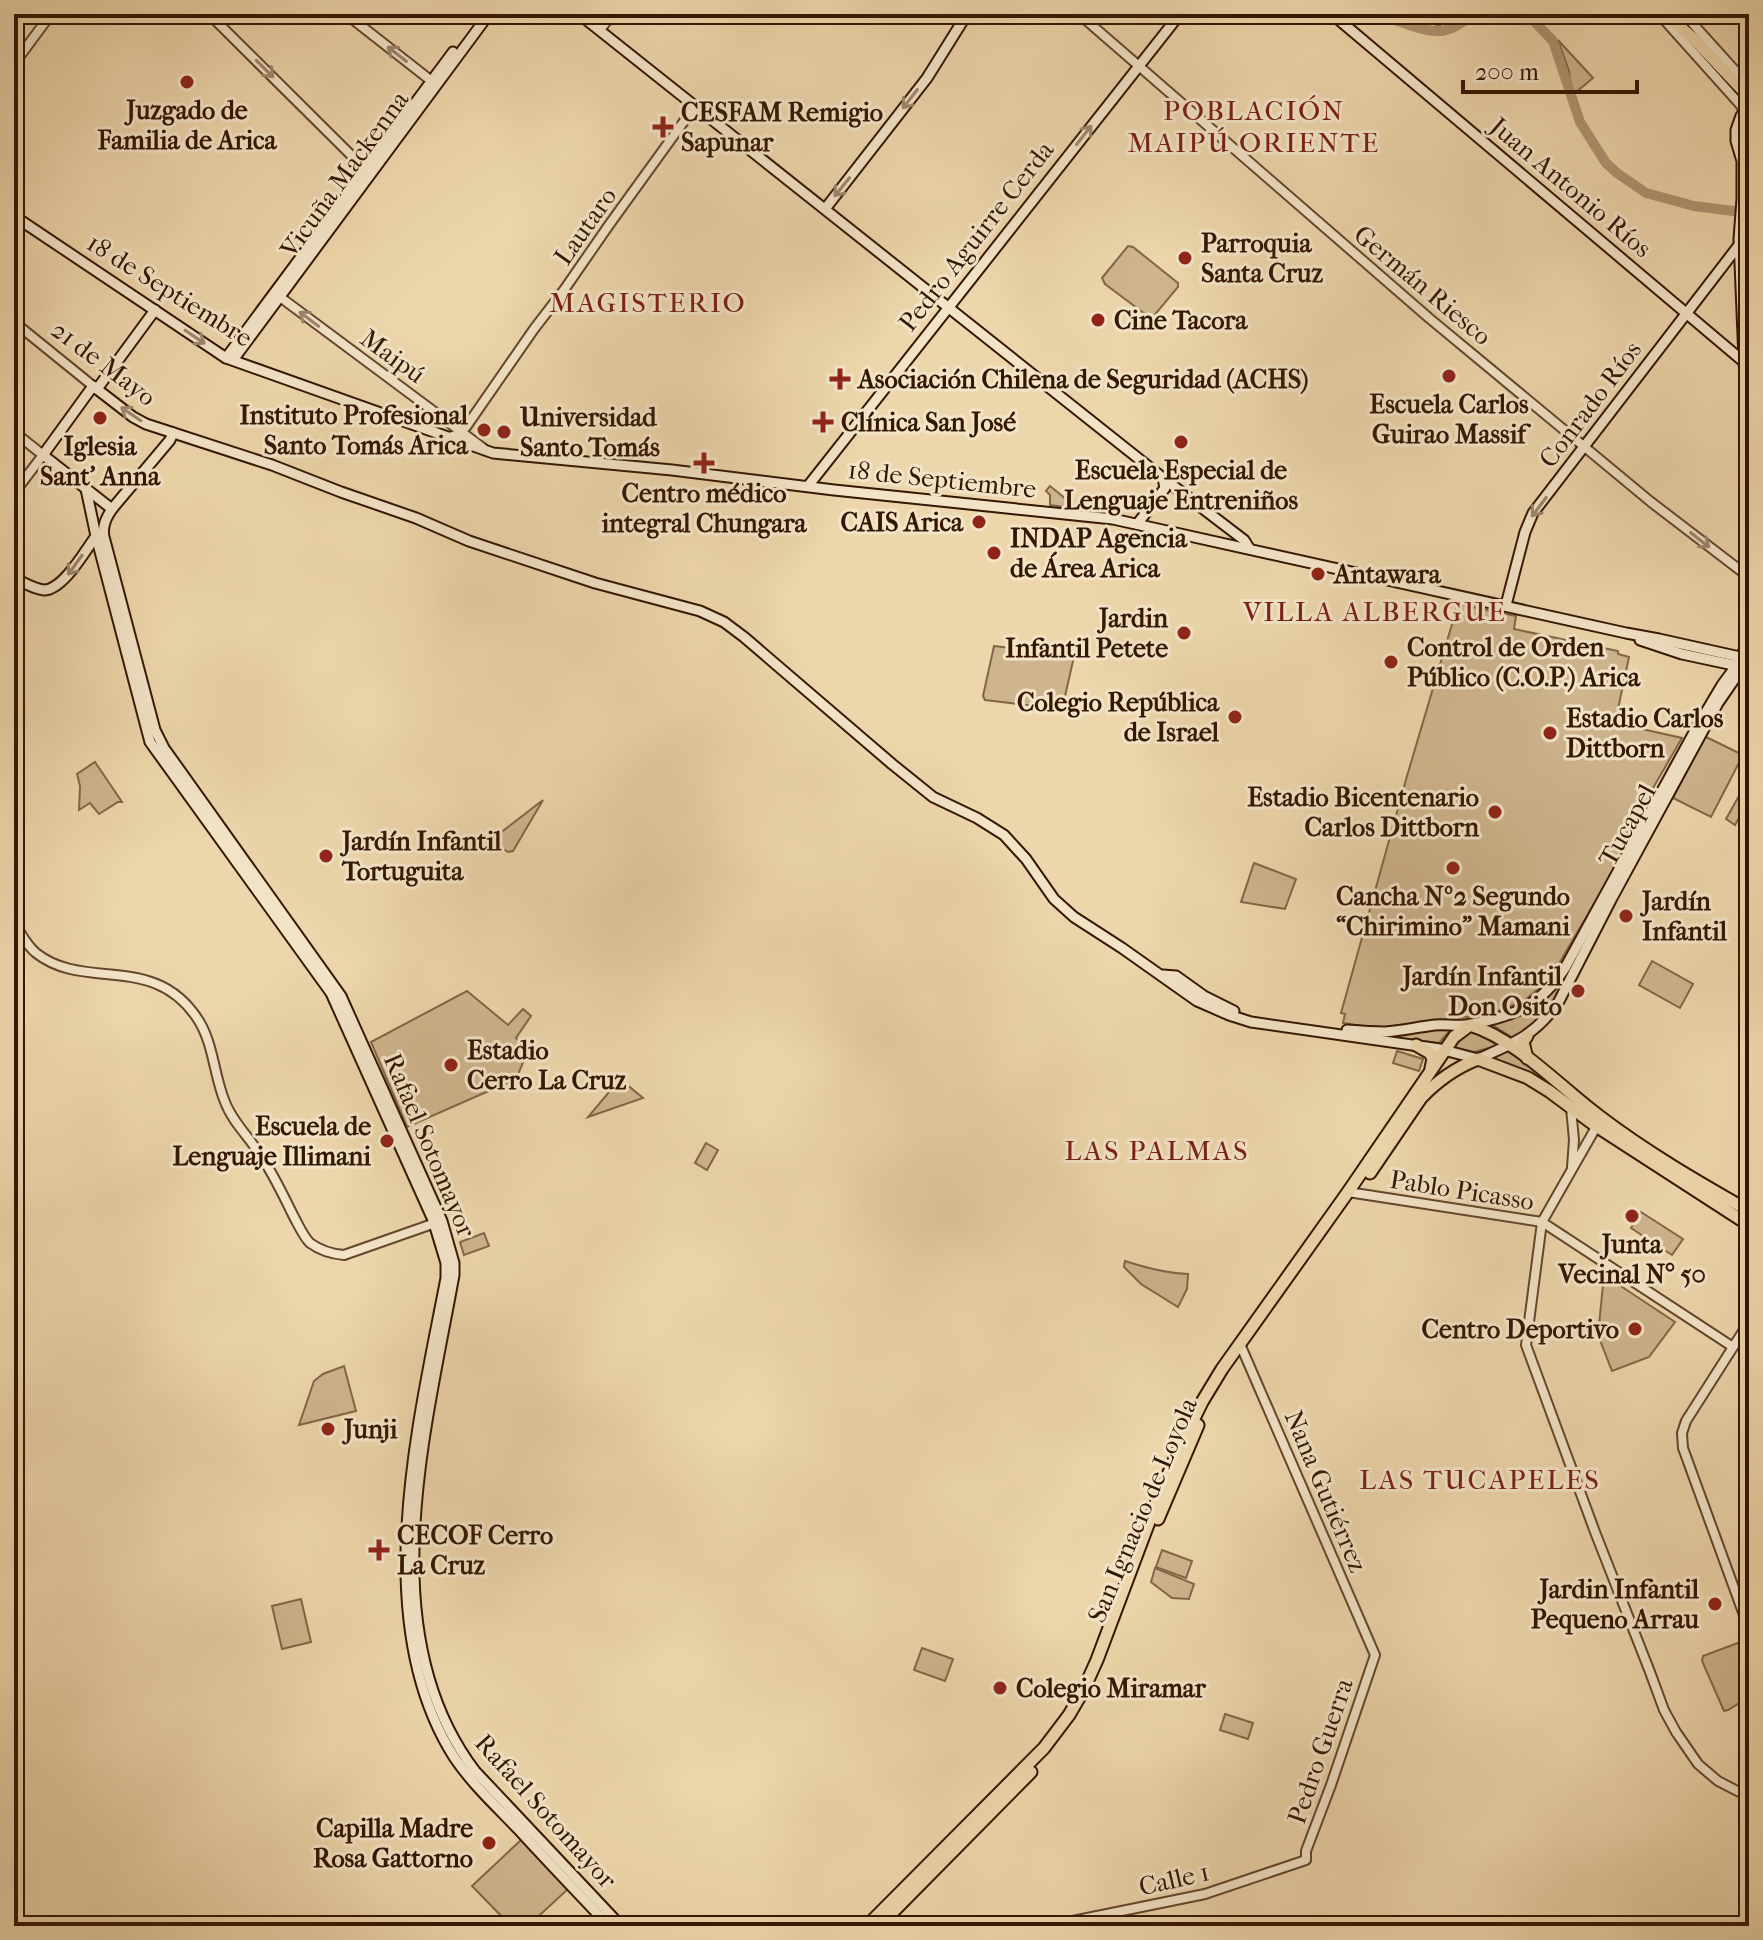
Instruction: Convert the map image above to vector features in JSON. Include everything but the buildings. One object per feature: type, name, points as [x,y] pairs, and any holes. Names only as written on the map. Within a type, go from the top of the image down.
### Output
[{"type":"main road","name":"Vicuña Mackenna","points":[[230,359],[482,14]]},
{"type":"main road","name":"Vicuña Mackenna","points":[[434,83],[489,14]]},
{"type":"main road","points":[[579,14],[1244,540],[1249,548]]},
{"type":"main road","points":[[825,209],[927,78],[967,14]]},
{"type":"main road","name":"Pedro Aguirre Cerda","points":[[808,486],[1180,14]]},
{"type":"main road","name":"Juan Antonio Ríos","points":[[1332,14],[1744,362]]},
{"type":"main road","points":[[1662,14],[1695,40],[1749,97]]},
{"type":"main road","points":[[1677,14],[1695,40]]},
{"type":"main road","points":[[1746,111],[1736,130],[1736,137],[1742,161],[1739,245],[1749,479]]},
{"type":"main road","points":[[1739,148],[1749,159]]},
{"type":"main road","points":[[1742,202],[1749,186]]},
{"type":"main road","name":"18 de Septiembre","points":[[14,216],[230,359],[487,451],[1138,523],[1745,662]]},
{"type":"main road","name":"Conrado Ríos","points":[[1506,605],[1528,522],[1739,245]]},
{"type":"main road","points":[[155,310],[43,455],[112,509],[173,433]]},
{"type":"main road","name":"21 de Mayo","points":[[95,388],[136,418],[173,433],[386,506],[469,541],[595,583],[700,611],[724,622],[933,797],[1004,835],[1066,912],[1163,975]]},
{"type":"main road","points":[[826,463],[824,477],[827,489]]},
{"type":"main road","points":[[1138,523],[1165,488],[1163,478]]},
{"type":"main road","name":"Rafael Sotomayor","points":[[86,489],[150,742],[331,993],[439,1222],[447,1271],[415,1443],[406,1584],[414,1651],[428,1704],[454,1756],[609,1926]]},
{"type":"main road","name":"Rafael Sotomayor","points":[[100,539],[112,509]]},
{"type":"main road","points":[[14,578],[37,588],[50,589],[66,578],[100,539]]},
{"type":"main road","name":"18 de Septiembre","points":[[1626,633],[1662,648],[1715,661],[1745,662]]},
{"type":"main road","name":"Tucapel","points":[[1511,1045],[1527,1036],[1558,1003],[1718,703],[1745,662],[1749,641]]},
{"type":"main road","points":[[1715,661],[1723,672],[1722,685]]},
{"type":"main road","name":"Tucapel","points":[[1163,975],[1176,976],[1204,996],[1233,1010],[1272,1020],[1366,1031],[1470,1025],[1528,1007],[1553,986],[1565,968],[1722,685],[1745,662]]},
{"type":"main road","points":[[1163,975],[1204,1005],[1251,1022],[1444,1050],[1528,1078],[1746,1216]]},
{"type":"main road","points":[[1470,1025],[1511,1045],[1599,1122]]},
{"type":"main road","name":"San Ignacio de Loyola","points":[[1352,1193],[1444,1050],[1454,1037],[1470,1025]]},
{"type":"main road","points":[[1527,1036],[1523,1047],[1527,1058]]},
{"type":"main road","points":[[1416,1045],[1433,1058],[1431,1071]]},
{"type":"main road","name":"San Ignacio de Loyola","points":[[867,1926],[1044,1748],[1069,1715],[1097,1660],[1179,1449],[1202,1402],[1421,1098],[1455,1070],[1511,1045]]},
{"type":"main road","name":"San Ignacio de Loyola","points":[[879,1926],[1050,1753],[1080,1711],[1099,1674],[1162,1509],[1200,1421],[1241,1348]]},
{"type":"main road","name":"Rafael Sotomayor","points":[[487,1791],[621,1926]]},
{"type":"street","points":[[14,64],[51,14]]},
{"type":"street","points":[[209,14],[368,172]]},
{"type":"street","points":[[346,14],[434,83]]},
{"type":"street","points":[[600,30],[612,14]]},
{"type":"street","name":"Germán Riesco","points":[[1079,14],[1432,321],[1651,502],[1749,577]]},
{"type":"street","points":[[1662,14],[1746,111]]},
{"type":"street","points":[[1686,16],[1749,86]]},
{"type":"street","name":"Lautaro","points":[[461,432],[695,106]]},
{"type":"street","name":"Maipú","points":[[278,295],[487,451]]},
{"type":"street","name":"21 de Mayo","points":[[14,322],[95,388]]},
{"type":"street","points":[[14,432],[43,455],[14,493]]},
{"type":"street","points":[[445,437],[461,432]]},
{"type":"street","points":[[14,923],[33,951],[56,965],[150,981],[177,996],[190,1009],[207,1038],[230,1113],[259,1152],[311,1244],[331,1254],[344,1255],[439,1222]]},
{"type":"street","points":[[1571,1108],[1574,1140],[1572,1170]]},
{"type":"street","points":[[1599,1122],[1542,1222],[1526,1345],[1664,1710],[1698,1764],[1718,1781],[1749,1797]]},
{"type":"street","name":"Pablo Picasso","points":[[1352,1193],[1542,1222],[1733,1347]]},
{"type":"street","name":"Pablo Picasso","points":[[1541,1238],[1552,1235],[1565,1238]]},
{"type":"street","points":[[1749,1322],[1686,1421],[1681,1441],[1749,1629]]},
{"type":"street","name":"Nana Gutiérrez","points":[[1241,1348],[1375,1655]]},
{"type":"street","name":"Pedro Guerra","points":[[1306,1860],[1306,1851],[1375,1655]]},
{"type":"street","name":"Calle 1","points":[[1048,1926],[1205,1894],[1306,1860]]},
{"type":"shaded area","points":[[1397,14],[1456,14],[1439,26],[1421,18]]},
{"type":"shaded area","points":[[1558,40],[1593,78],[1575,93],[1571,86]]},
{"type":"shaded area","points":[[1128,246],[1178,283],[1153,317],[1105,284],[1102,278]]},
{"type":"shaded area","points":[[1050,486],[1078,509],[1050,505],[1050,495],[1046,491]]},
{"type":"shaded area","name":"Estadio Bicentenario Carlos Dittborn","points":[[1458,604],[1516,616],[1514,629],[1618,651],[1618,654],[1629,657],[1615,723],[1682,738],[1627,833],[1626,849],[1550,979],[1525,1000],[1491,1014],[1376,1028],[1343,1023],[1345,1014],[1341,1013]]},
{"type":"shaded area","points":[[994,646],[1071,655],[1073,661],[1063,705],[1058,709],[985,700],[983,696]]},
{"type":"shaded area","points":[[1704,736],[1743,755],[1711,817],[1673,798]]},
{"type":"shaded area","points":[[95,762],[122,802],[99,814],[90,803],[79,810],[77,774]]},
{"type":"shaded area","points":[[1749,778],[1749,800],[1735,825],[1726,819]]},
{"type":"shaded area","points":[[543,800],[513,851],[508,852],[490,841]]},
{"type":"shaded area","points":[[1254,863],[1296,879],[1285,909],[1241,902]]},
{"type":"shaded area","points":[[1603,903],[1606,904],[1550,1008],[1523,1034],[1513,1038],[1488,1022],[1516,1015],[1537,1005],[1558,986]]},
{"type":"shaded area","points":[[1652,961],[1693,984],[1680,1008],[1639,985]]},
{"type":"shaded area","name":"Estadio Cerro La Cruz","points":[[467,991],[508,1025],[523,1009],[531,1016],[516,1038],[528,1051],[516,1079],[407,1127],[371,1042]]},
{"type":"shaded area","points":[[1453,1027],[1439,1043],[1378,1036]]},
{"type":"shaded area","points":[[1477,1030],[1498,1042],[1496,1046],[1474,1052],[1455,1048],[1454,1043],[1467,1032]]},
{"type":"shaded area","points":[[1508,1048],[1594,1115],[1489,1058]]},
{"type":"shaded area","points":[[1397,1051],[1423,1059],[1419,1071],[1393,1063]]},
{"type":"shaded area","points":[[620,1079],[643,1098],[588,1117]]},
{"type":"shaded area","points":[[706,1143],[718,1150],[707,1170],[695,1163]]},
{"type":"shaded area","points":[[1641,1212],[1683,1239],[1672,1255],[1631,1228]]},
{"type":"shaded area","points":[[484,1233],[489,1246],[464,1255],[460,1242]]},
{"type":"shaded area","points":[[1125,1261],[1156,1270],[1188,1274],[1187,1289],[1178,1307],[1141,1284],[1124,1267]]},
{"type":"shaded area","name":"Centro Deportivo","points":[[1604,1275],[1675,1322],[1649,1357],[1612,1371],[1598,1335]]},
{"type":"shaded area","points":[[344,1366],[356,1411],[299,1425],[314,1381]]},
{"type":"shaded area","points":[[1162,1550],[1192,1561],[1186,1578],[1156,1567]]},
{"type":"shaded area","points":[[1155,1568],[1194,1584],[1189,1599],[1172,1598],[1151,1582]]},
{"type":"shaded area","points":[[301,1599],[311,1642],[282,1649],[272,1606]]},
{"type":"shaded area","points":[[1746,1640],[1749,1643],[1749,1697],[1724,1711],[1702,1661],[1703,1656]]},
{"type":"shaded area","points":[[922,1648],[953,1659],[945,1681],[914,1670]]},
{"type":"shaded area","points":[[1225,1714],[1253,1723],[1248,1739],[1220,1730]]},
{"type":"shaded area","points":[[521,1840],[568,1889],[528,1926],[511,1926],[472,1886]]},
{"type":"waterway","points":[[1380,14],[1421,29],[1437,31],[1451,29],[1473,14]]},
{"type":"waterway","points":[[1527,14],[1553,41],[1580,122],[1606,163],[1617,173],[1646,193],[1694,206],[1749,213]]},
{"type":"place","name":"Juzgado de Familia de Arica","points":[[187,82]]},
{"type":"place","name":"CESFAM Remigio Sapunar","points":[[663,127]]},
{"type":"place","name":"Parroquia Santa Cruz","points":[[1185,258]]},
{"type":"place","name":"Cine Tacora","points":[[1098,320]]},
{"type":"place","name":"Escuela Carlos Guirao Massif","points":[[1449,376]]},
{"type":"place","name":"Asociación Chilena de Seguridad (ACHS)","points":[[840,379]]},
{"type":"place","name":"Iglesia Sant' Anna","points":[[100,418]]},
{"type":"place","name":"Clínica San José","points":[[823,422]]},
{"type":"place","name":"Instituto Profesional Santo Tomás Arica","points":[[484,430]]},
{"type":"place","name":"Universidad Santo Tomás","points":[[504,432]]},
{"type":"place","name":"Escuela Especial de Lenguaje Entreniños","points":[[1181,442]]},
{"type":"place","name":"Centro médico integral Chungara","points":[[704,463]]},
{"type":"place","name":"CAIS Arica","points":[[979,522]]},
{"type":"place","name":"INDAP Agencia de Área Arica","points":[[994,553]]},
{"type":"place","name":"Antawara","points":[[1318,574]]},
{"type":"place","name":"Jardin Infantil Petete","points":[[1184,633]]},
{"type":"place","name":"Control de Orden Público (C.O.P.) Arica","points":[[1391,662]]},
{"type":"place","name":"Colegio República de Israel","points":[[1235,717]]},
{"type":"place","name":"Estadio Carlos Dittborn","points":[[1550,733]]},
{"type":"place","name":"Estadio Bicentenario Carlos Dittborn","points":[[1495,812]]},
{"type":"place","name":"Jardín Infantil Tortuguita","points":[[326,856]]},
{"type":"place","name":"Cancha Nº2 Segundo “Chirimino” Mamani","points":[[1453,868]]},
{"type":"place","name":"Jardín Infantil","points":[[1626,916]]},
{"type":"place","name":"Jardín Infantil Don Osito","points":[[1578,991]]},
{"type":"place","name":"Estadio Cerro La Cruz","points":[[451,1065]]},
{"type":"place","name":"Escuela de Lenguaje Illimani","points":[[387,1141]]},
{"type":"place","name":"Junta Vecinal N° 50","points":[[1632,1216]]},
{"type":"place","name":"Centro Deportivo","points":[[1635,1329]]},
{"type":"place","name":"Junji","points":[[328,1429]]},
{"type":"place","name":"CECOF Cerro La Cruz","points":[[379,1550]]},
{"type":"place","name":"Jardin Infantil Pequeno Arrau","points":[[1715,1604]]},
{"type":"place","name":"Colegio Miramar","points":[[1000,1688]]},
{"type":"place","name":"Capilla Madre Rosa Gattorno","points":[[489,1843]]},
{"type":"district","name":"POBLACIÓN MAIPÚ ORIENTE","points":[[1254,126]]},
{"type":"district","name":"MAGISTERIO","points":[[648,302]]},
{"type":"district","name":"VILLA ALBERGUE","points":[[1375,611]]},
{"type":"district","name":"LAS PALMAS","points":[[1157,1150]]},
{"type":"district","name":"LAS TUCAPELES","points":[[1480,1479]]}]
